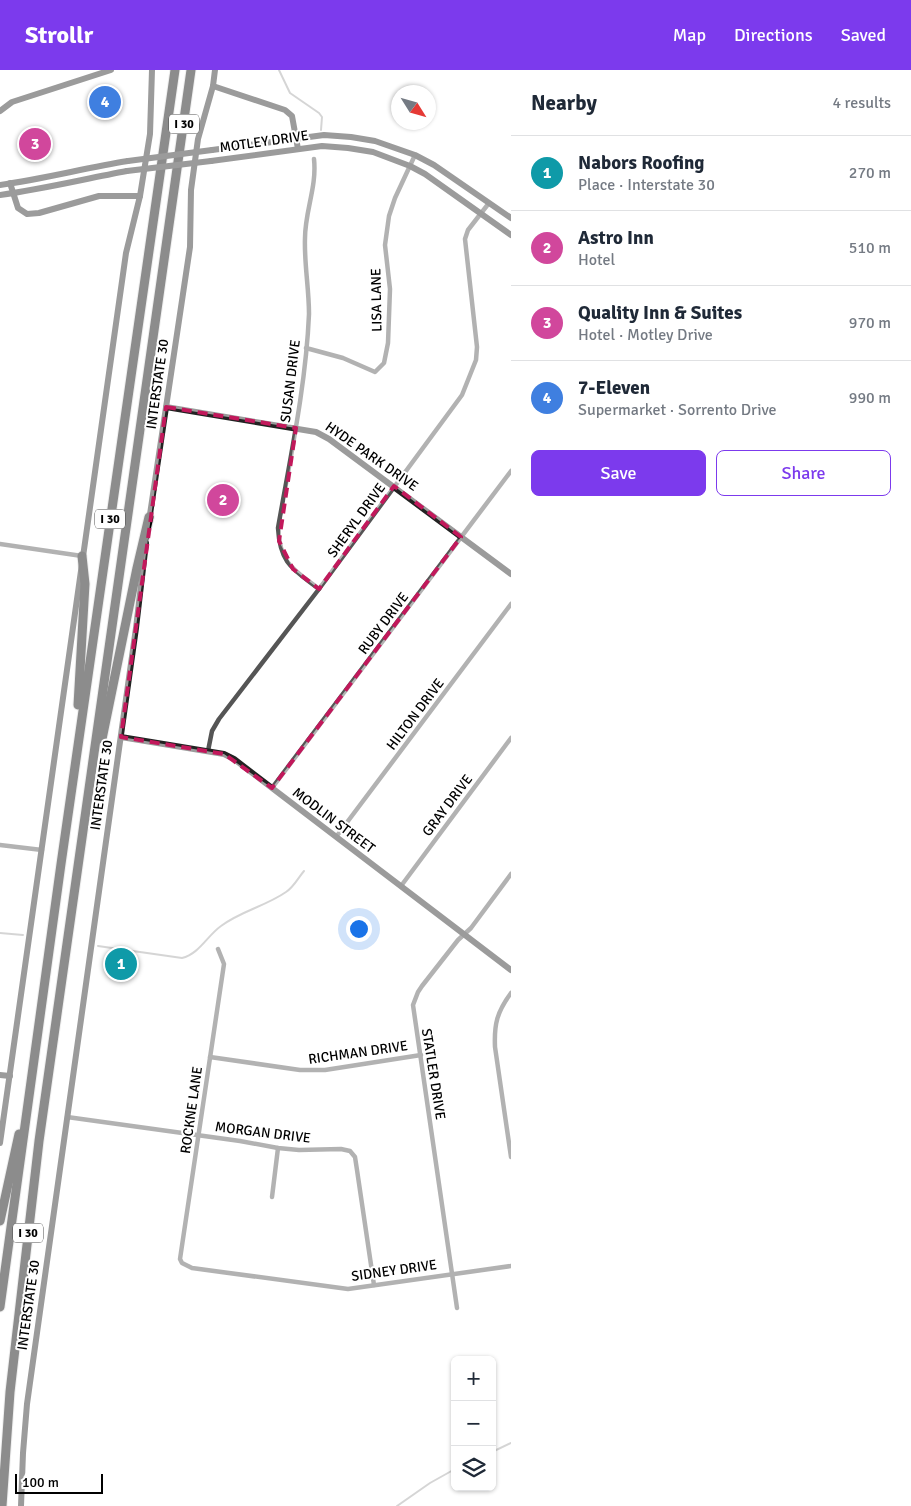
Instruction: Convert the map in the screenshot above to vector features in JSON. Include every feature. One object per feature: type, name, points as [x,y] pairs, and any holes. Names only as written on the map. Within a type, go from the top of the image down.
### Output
[{"type":"highway","name":"I 30","points":[[0,1307],[75,762],[175,70]]},
{"type":"highway","name":"I 30","points":[[2,1506],[10,1392],[39,1141],[191,70]]},
{"type":"highway","points":[[90,785],[105,725],[149,517]]},
{"type":"highway","points":[[75,762],[85,584],[82,556]]},
{"type":"highway","points":[[0,1221],[31,1083]]},
{"type":"main road","points":[[0,111],[12,102],[111,70]]},
{"type":"main road","points":[[0,1142],[126,252],[140,196],[150,134],[152,70]]},
{"type":"main road","name":"INTERSTATE 30","points":[[21,1506],[27,1404],[121,737],[149,517],[190,247],[191,190],[198,139],[213,86],[215,70]]},
{"type":"main road","points":[[213,86],[285,110],[292,116],[298,148]]},
{"type":"main road","name":"MOTLEY DRIVE","points":[[0,185],[89,167],[324,135],[374,141],[415,155],[434,164],[457,179],[511,218]]},
{"type":"main road","name":"MOTLEY DRIVE","points":[[0,195],[52,187],[82,179],[127,171],[298,148],[322,146],[348,148],[373,152],[410,166],[438,182],[511,235]]},
{"type":"main road","points":[[10,183],[18,208],[27,214],[39,214],[99,196],[140,196]]},
{"type":"main road","name":"HYDE PARK DRIVE","points":[[166,407],[296,428],[316,432],[329,438],[511,574]]},
{"type":"main road","name":"MODLIN STREET","points":[[121,737],[224,754],[234,759],[511,970]]},
{"type":"main road","points":[[0,1075],[10,1076]]},
{"type":"street","name":"LISA LANE","points":[[306,348],[343,358],[375,372],[384,363],[388,343],[390,289],[384,245],[389,216],[395,198],[415,155]]},
{"type":"street","name":"SUSAN DRIVE","points":[[314,159],[315,182],[308,210],[305,237],[309,296],[306,348],[296,428],[278,528],[279,541],[284,558],[293,569],[319,589]]},
{"type":"street","name":"SHERYL DRIVE","points":[[208,751],[212,731],[219,719],[319,589],[462,395],[476,360],[477,347],[465,239],[468,230],[489,203]]},
{"type":"street","name":"RUBY DRIVE","points":[[272,788],[511,471]]},
{"type":"street","points":[[0,544],[82,556]]},
{"type":"street","name":"HILTON DRIVE","points":[[336,838],[511,604]]},
{"type":"street","name":"GRAY DRIVE","points":[[401,886],[511,738]]},
{"type":"street","points":[[0,845],[42,850]]},
{"type":"street","name":"STATLER DRIVE","points":[[457,1308],[414,1013],[414,1000],[422,986],[471,928],[511,874]]},
{"type":"street","name":"ROCKNE LANE","points":[[192,1268],[186,1266],[180,1259],[224,964],[218,949]]},
{"type":"street","points":[[511,993],[498,1015],[494,1029],[511,1157]]},
{"type":"street","name":"RICHMAN DRIVE","points":[[210,1057],[300,1070],[325,1070],[421,1055]]},
{"type":"street","name":"MORGAN DRIVE","points":[[67,1117],[278,1148],[299,1150],[341,1149],[350,1151],[355,1156],[374,1285]]},
{"type":"street","points":[[272,1197],[278,1148]]},
{"type":"street","name":"SIDNEY DRIVE","points":[[192,1268],[348,1288],[511,1266]]},
{"type":"highlighted area","points":[[166,407],[296,428],[279,541],[293,569],[319,589],[394,486],[461,537],[272,788],[224,754],[121,737]]},
{"type":"waterway","points":[[279,70],[290,93],[322,117],[321,130]]},
{"type":"waterway","points":[[98,946],[182,958],[188,956],[198,949],[216,930],[229,921],[289,890],[304,871]]},
{"type":"waterway","points":[[0,933],[23,935]]},
{"type":"waterway","points":[[496,1450],[511,1443]]},
{"type":"waterway","points":[[397,1506],[451,1471]]},
{"type":"place","name":"7-Eleven","points":[[105,102]]},
{"type":"place","name":"Quality Inn & Suites","points":[[35,144]]},
{"type":"place","name":"Astro Inn","points":[[223,500]]},
{"type":"place","name":"Nabors Roofing","points":[[121,964]]}]
